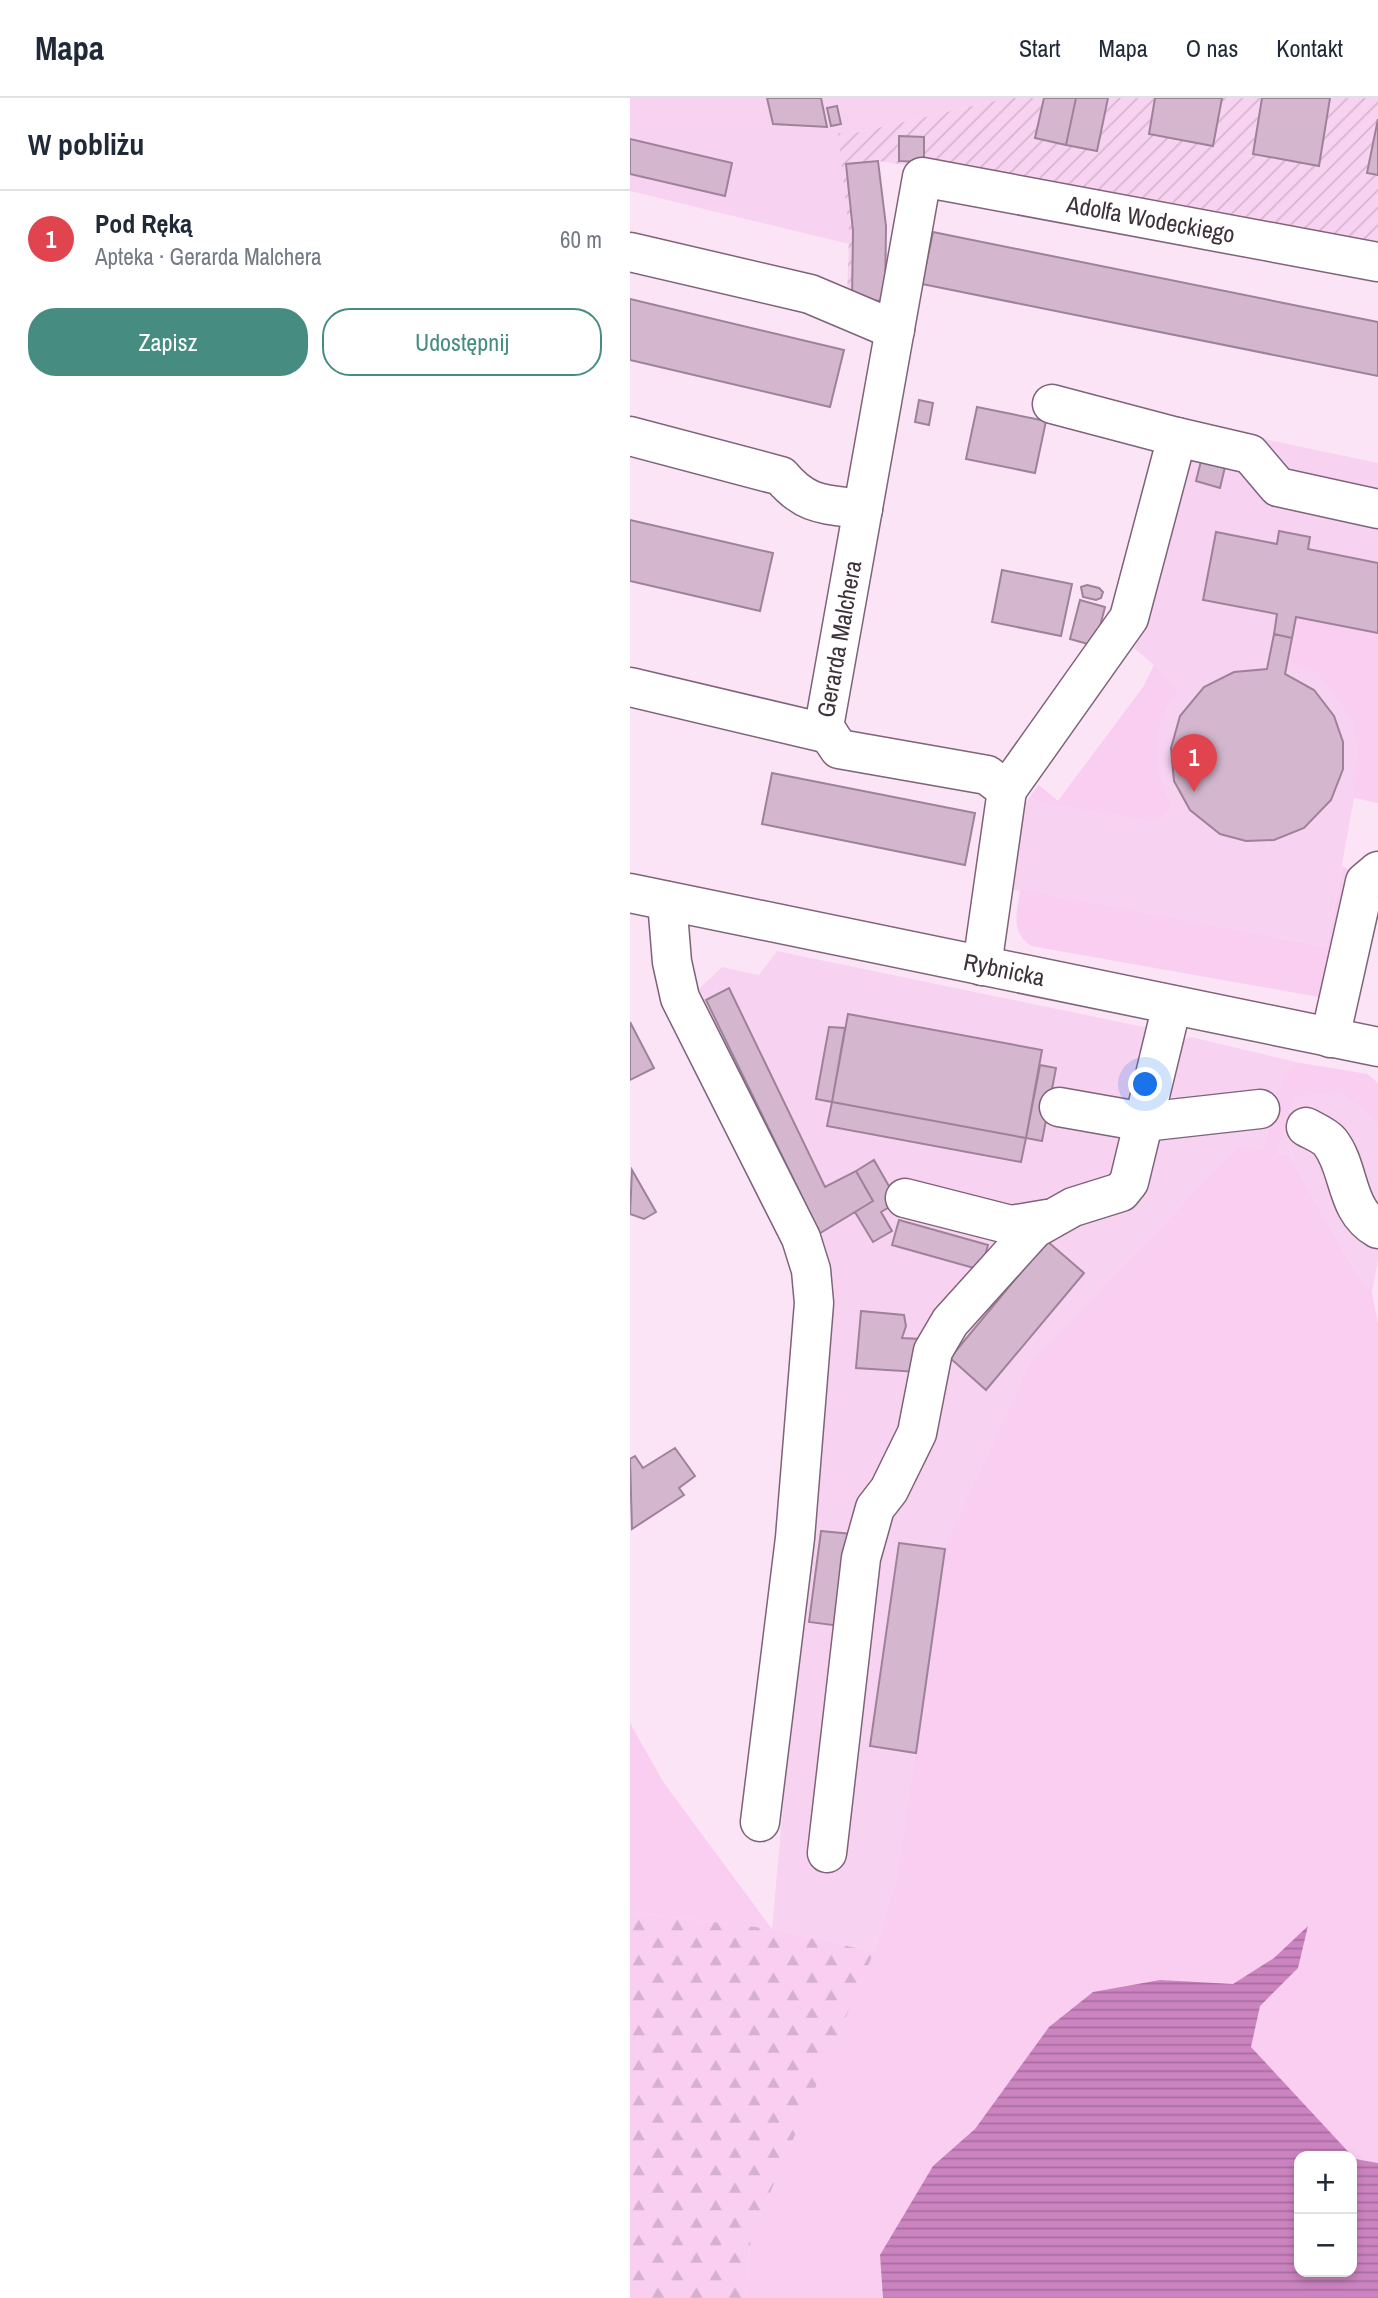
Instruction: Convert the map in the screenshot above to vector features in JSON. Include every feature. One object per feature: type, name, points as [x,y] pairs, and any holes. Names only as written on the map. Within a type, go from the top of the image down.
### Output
[{"type":"street","name":"Adolfa Wodeckiego","points":[[922,177],[1378,262]]},
{"type":"street","name":"Gerarda Malchera","points":[[922,177],[824,727],[839,749],[987,775],[1007,790]]},
{"type":"street","points":[[630,252],[810,294],[895,330]]},
{"type":"street","points":[[1052,404],[1250,454],[1278,487],[1378,509]]},
{"type":"street","points":[[630,436],[781,476],[795,492],[810,502],[863,509]]},
{"type":"street","points":[[982,966],[1007,790],[1129,618],[1177,437]]},
{"type":"street","points":[[630,687],[829,734]]},
{"type":"street","points":[[1330,1038],[1364,882],[1378,871]]},
{"type":"street","name":"Rybnicka","points":[[630,893],[1378,1047]]},
{"type":"street","points":[[667,901],[672,961],[680,998],[801,1238],[811,1270],[814,1303],[796,1538],[760,1822]]},
{"type":"street","points":[[905,1198],[1011,1225],[1047,1219],[1121,1192],[1129,1182],[1172,1005]]},
{"type":"street","points":[[1059,1107],[1144,1122],[1260,1109]]},
{"type":"street","points":[[1306,1127],[1329,1140],[1355,1207],[1378,1229]]},
{"type":"street","points":[[827,1853],[861,1558],[867,1527],[917,1433],[933,1350],[950,1322],[1016,1247],[1047,1219]]},
{"type":"shaded area","points":[[630,98],[1008,98],[851,134],[849,244],[630,191]]},
{"type":"shaded area","points":[[1008,98],[1378,98],[1378,244],[1169,202],[878,161],[884,307],[847,300],[849,231],[838,133],[851,134]]},
{"type":"shaded area","points":[[1198,425],[1378,463],[1378,803],[1354,798],[1327,947],[1010,889],[1024,805],[1039,785],[1058,801],[1144,686],[1154,665],[1134,648],[1147,625]]},
{"type":"shaded area","points":[[777,951],[1149,1028],[1142,1052],[1191,1037],[1300,1063],[1367,1074],[1378,1083],[1378,1261],[1372,1292],[1353,1268],[1289,1155],[1240,1146],[898,1876],[874,1952],[772,1929],[791,1716],[814,1236],[699,989],[722,967],[759,975]]},
{"type":"shaded area","points":[[1308,1926],[1298,1968],[1260,2006],[1251,2047],[1348,2151],[1294,2151],[1294,2277],[1357,2277],[1357,2159],[1378,2163],[1378,2298],[883,2298],[880,2255],[933,2166],[975,2129],[1049,2027],[1093,1992],[1160,1980],[1233,1984],[1274,1958]]},
{"type":"green space","points":[[1296,617],[1378,633],[1378,803],[1354,797],[1358,745],[1352,719],[1319,674],[1288,660]]},
{"type":"green space","points":[[1154,665],[1177,690],[1163,717],[1157,747],[1160,777],[1172,806],[1156,821],[1035,801],[1031,795],[1039,785],[1058,801],[1144,686]]},
{"type":"green space","points":[[1342,866],[1352,872],[1330,999],[1031,946],[1020,934],[1016,921],[1020,890],[1327,947]]},
{"type":"green space","points":[[1300,1063],[1367,1074],[1378,1083],[1378,1124],[1343,1092],[1294,1096],[1277,1153],[1289,1155],[1353,1268],[1372,1292],[1378,1324],[1378,2298],[745,2298],[751,2237],[874,1952],[898,1876],[945,1548],[1031,1362],[1240,1146],[1264,1150],[1285,1073]]},
{"type":"green space","points":[[630,1723],[664,1783],[772,1929],[630,1912]]},
{"type":"green space","points":[[630,1912],[772,1929],[874,1952],[751,2237],[745,2298],[630,2298]]},
{"type":"building","points":[[767,98],[821,98],[827,127],[773,124]]},
{"type":"building","points":[[1044,98],[1076,98],[1066,145],[1035,138]]},
{"type":"building","points":[[1076,98],[1108,98],[1097,151],[1066,145]]},
{"type":"building","points":[[1155,98],[1222,98],[1213,146],[1149,134]]},
{"type":"building","points":[[1262,98],[1330,98],[1319,166],[1253,154]]},
{"type":"building","points":[[837,106],[841,124],[831,126],[827,108]]},
{"type":"building","points":[[1378,119],[1378,175],[1367,173]]},
{"type":"building","points":[[899,136],[924,137],[924,162],[899,161]]},
{"type":"building","points":[[630,139],[732,163],[725,196],[630,174]]},
{"type":"building","points":[[878,161],[886,226],[885,301],[852,300],[853,231],[846,164]]},
{"type":"building","points":[[933,232],[1378,322],[1378,376],[922,284]]},
{"type":"building","points":[[630,299],[844,350],[830,407],[630,360]]},
{"type":"building","points":[[919,400],[933,403],[929,425],[915,422]]},
{"type":"building","points":[[977,407],[1046,421],[1035,473],[966,459]]},
{"type":"building","points":[[1202,457],[1226,463],[1220,488],[1196,481]]},
{"type":"building","points":[[630,520],[773,553],[760,611],[630,581]]},
{"type":"building","points":[[1279,531],[1310,537],[1308,549],[1378,563],[1378,633],[1296,617],[1292,638],[1274,634],[1277,614],[1203,600],[1216,532],[1277,544]]},
{"type":"building","points":[[1002,570],[1072,584],[1061,636],[992,622]]},
{"type":"building","points":[[1087,585],[1099,588],[1103,592],[1101,598],[1096,600],[1083,597],[1081,587]]},
{"type":"building","points":[[1080,600],[1105,607],[1095,646],[1070,639]]},
{"type":"building","points":[[1274,634],[1292,638],[1285,674],[1314,690],[1334,716],[1343,742],[1343,769],[1331,800],[1304,828],[1274,840],[1246,841],[1220,834],[1190,810],[1174,781],[1171,748],[1180,716],[1204,687],[1234,672],[1267,669]]},
{"type":"building","points":[[772,773],[975,813],[965,865],[762,824]]},
{"type":"building","points":[[729,988],[825,1187],[856,1171],[873,1201],[817,1235],[806,1205],[706,1000]]},
{"type":"building","points":[[848,1014],[1042,1050],[1026,1138],[832,1102]]},
{"type":"building","points":[[630,1022],[654,1068],[630,1080]]},
{"type":"building","points":[[829,1027],[845,1028],[832,1102],[816,1099]]},
{"type":"building","points":[[1040,1065],[1056,1068],[1042,1141],[1026,1138]]},
{"type":"building","points":[[832,1102],[1026,1138],[1021,1162],[827,1126]]},
{"type":"building","points":[[874,1160],[898,1202],[881,1212],[892,1231],[873,1242],[855,1212],[873,1201],[856,1171]]},
{"type":"building","points":[[632,1170],[656,1212],[644,1219],[630,1214]]},
{"type":"building","points":[[899,1220],[988,1245],[981,1270],[892,1245]]},
{"type":"building","points":[[1047,1241],[1084,1273],[986,1390],[950,1358]]},
{"type":"building","points":[[861,1311],[904,1315],[906,1326],[902,1338],[921,1339],[918,1372],[856,1368]]},
{"type":"building","points":[[675,1448],[695,1476],[679,1488],[684,1495],[632,1529],[630,1459],[635,1456],[643,1468]]},
{"type":"building","points":[[821,1531],[852,1534],[840,1626],[809,1622]]},
{"type":"building","points":[[899,1543],[945,1549],[916,1753],[870,1746]]},
{"type":"place","name":"Pod Ręką","points":[[1194,792]]}]
